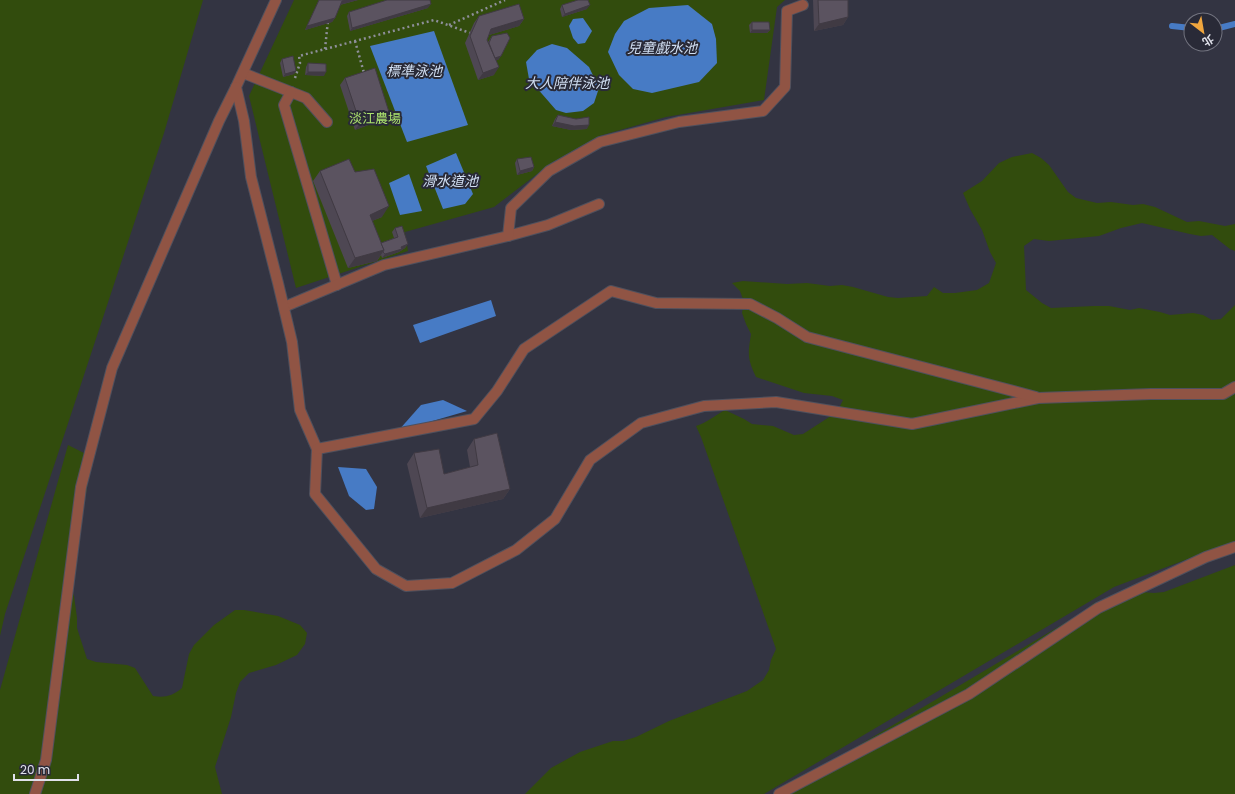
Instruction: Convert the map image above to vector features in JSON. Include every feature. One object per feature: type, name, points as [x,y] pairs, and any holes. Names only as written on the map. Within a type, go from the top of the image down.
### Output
[{"type":"street","points":[[36,794],[46,760],[81,487],[112,368],[219,122],[276,0]]},
{"type":"street","points":[[508,236],[511,208],[550,171],[600,142],[679,122],[762,112],[785,87],[786,11],[803,4]]},
{"type":"street","points":[[243,73],[306,98],[327,122]]},
{"type":"street","points":[[236,87],[244,121],[251,177],[292,342],[300,410],[317,449],[315,494],[376,569],[406,586],[452,583],[516,550],[555,519],[590,460],[642,423],[704,406],[776,402],[912,424],[1038,398],[1151,394],[1223,394],[1235,387]]},
{"type":"street","points":[[291,92],[284,106],[338,285]]},
{"type":"street","points":[[284,307],[384,266],[548,225],[599,204]]},
{"type":"street","points":[[317,449],[474,419],[497,391],[524,349],[611,291],[656,304],[750,304],[777,318],[807,337],[1038,398]]},
{"type":"street","points":[[779,794],[969,694],[1098,608],[1206,557],[1235,547]]},
{"type":"path","points":[[448,25],[505,0]]},
{"type":"path","points":[[326,49],[329,14]]},
{"type":"path","points":[[291,92],[300,64],[299,56],[434,20],[470,33]]},
{"type":"path","points":[[355,41],[364,77]]},
{"type":"green space","points":[[0,0],[203,0],[164,133],[5,614],[0,636]]},
{"type":"green space","name":"淡江農場","points":[[294,0],[785,0],[777,7],[764,100],[666,117],[599,136],[553,162],[494,207],[405,232],[408,251],[296,288],[249,96]]},
{"type":"green space","points":[[1032,153],[1049,165],[1068,192],[1076,198],[1097,203],[1111,202],[1133,205],[1143,204],[1155,207],[1187,222],[1199,221],[1225,226],[1235,224],[1235,251],[1230,249],[1212,235],[1201,236],[1142,223],[1121,228],[1099,236],[1049,241],[1034,239],[1024,246],[1026,290],[1042,303],[1051,308],[1109,306],[1130,310],[1139,308],[1170,315],[1193,313],[1203,315],[1212,320],[1221,319],[1235,305],[1235,541],[1114,587],[764,794],[525,794],[551,768],[580,752],[613,741],[623,741],[636,737],[669,721],[747,691],[763,680],[769,670],[771,660],[776,649],[696,426],[708,421],[725,410],[752,424],[773,426],[794,435],[803,434],[837,412],[843,400],[832,396],[804,393],[756,377],[749,356],[751,334],[742,313],[744,302],[740,291],[732,283],[743,281],[787,284],[807,283],[830,286],[842,285],[888,297],[898,298],[927,296],[934,287],[943,293],[977,290],[989,283],[996,263],[990,252],[982,230],[963,193],[982,181],[999,163],[1012,157]]},
{"type":"green space","points":[[68,445],[86,454],[91,462],[86,494],[82,504],[67,576],[74,596],[77,628],[87,659],[96,662],[127,665],[135,668],[153,696],[161,697],[172,695],[182,688],[189,654],[194,645],[214,625],[235,610],[244,610],[278,616],[300,625],[307,633],[305,644],[297,655],[276,665],[249,673],[240,682],[231,717],[215,767],[222,794],[0,794],[0,690]]},
{"type":"green space","points":[[1235,565],[1235,794],[777,794],[1085,611],[1094,603],[1106,602],[1141,592],[1164,592]]},
{"type":"water","name":"兒童戲水池","points":[[688,5],[712,24],[716,39],[717,63],[699,82],[652,93],[633,89],[619,75],[608,52],[615,34],[624,21],[649,8]]},
{"type":"water","points":[[583,18],[592,31],[585,43],[578,44],[573,38],[569,26],[573,19]]},
{"type":"water","name":"標準泳池","points":[[434,31],[468,125],[407,142],[370,46]]},
{"type":"water","name":"大人陪伴泳池","points":[[552,44],[567,48],[589,67],[599,88],[594,103],[583,111],[566,113],[556,110],[529,79],[526,62],[537,50]]},
{"type":"water","name":"滑水道池","points":[[456,153],[473,194],[465,204],[443,209],[426,166]]},
{"type":"water","name":"滑水道池","points":[[409,174],[422,211],[400,215],[389,183]]},
{"type":"water","points":[[491,300],[496,316],[420,343],[413,325]]},
{"type":"water","points":[[443,400],[467,411],[398,431],[421,405]]},
{"type":"water","points":[[338,467],[366,469],[377,487],[374,509],[366,510],[349,496]]},
{"type":"building","points":[[319,0],[347,0],[342,1],[335,18],[307,26]]},
{"type":"building","points":[[387,0],[430,0],[431,4],[352,28],[349,12]]},
{"type":"building","points":[[578,0],[588,0],[590,5],[565,14],[562,5]]},
{"type":"building","points":[[818,0],[848,0],[848,17],[819,24]]},
{"type":"building","points":[[519,4],[524,19],[491,29],[487,40],[499,67],[483,73],[470,36],[479,16]]},
{"type":"building","points":[[752,22],[769,22],[770,30],[752,30]]},
{"type":"building","points":[[507,33],[510,38],[501,56],[495,58],[489,43],[492,36]]},
{"type":"building","points":[[293,56],[296,71],[285,74],[282,59]]},
{"type":"building","points":[[308,63],[326,64],[326,72],[308,72]]},
{"type":"building","points":[[375,68],[389,112],[360,123],[345,78]]},
{"type":"building","points":[[558,115],[576,119],[589,117],[589,125],[574,126],[555,122]]},
{"type":"building","points":[[531,157],[534,167],[520,171],[517,159]]},
{"type":"building","points":[[349,159],[355,172],[374,169],[389,206],[370,215],[384,250],[355,258],[320,171]]},
{"type":"building","points":[[402,226],[408,244],[401,247],[402,249],[385,254],[381,243],[398,237],[395,228]]},
{"type":"building","points":[[497,433],[510,489],[427,508],[414,453],[439,449],[444,474],[478,465],[474,439]]},
{"type":"waterway","points":[[1223,27],[1235,24]]},
{"type":"waterway","points":[[1172,26],[1183,27]]}]
